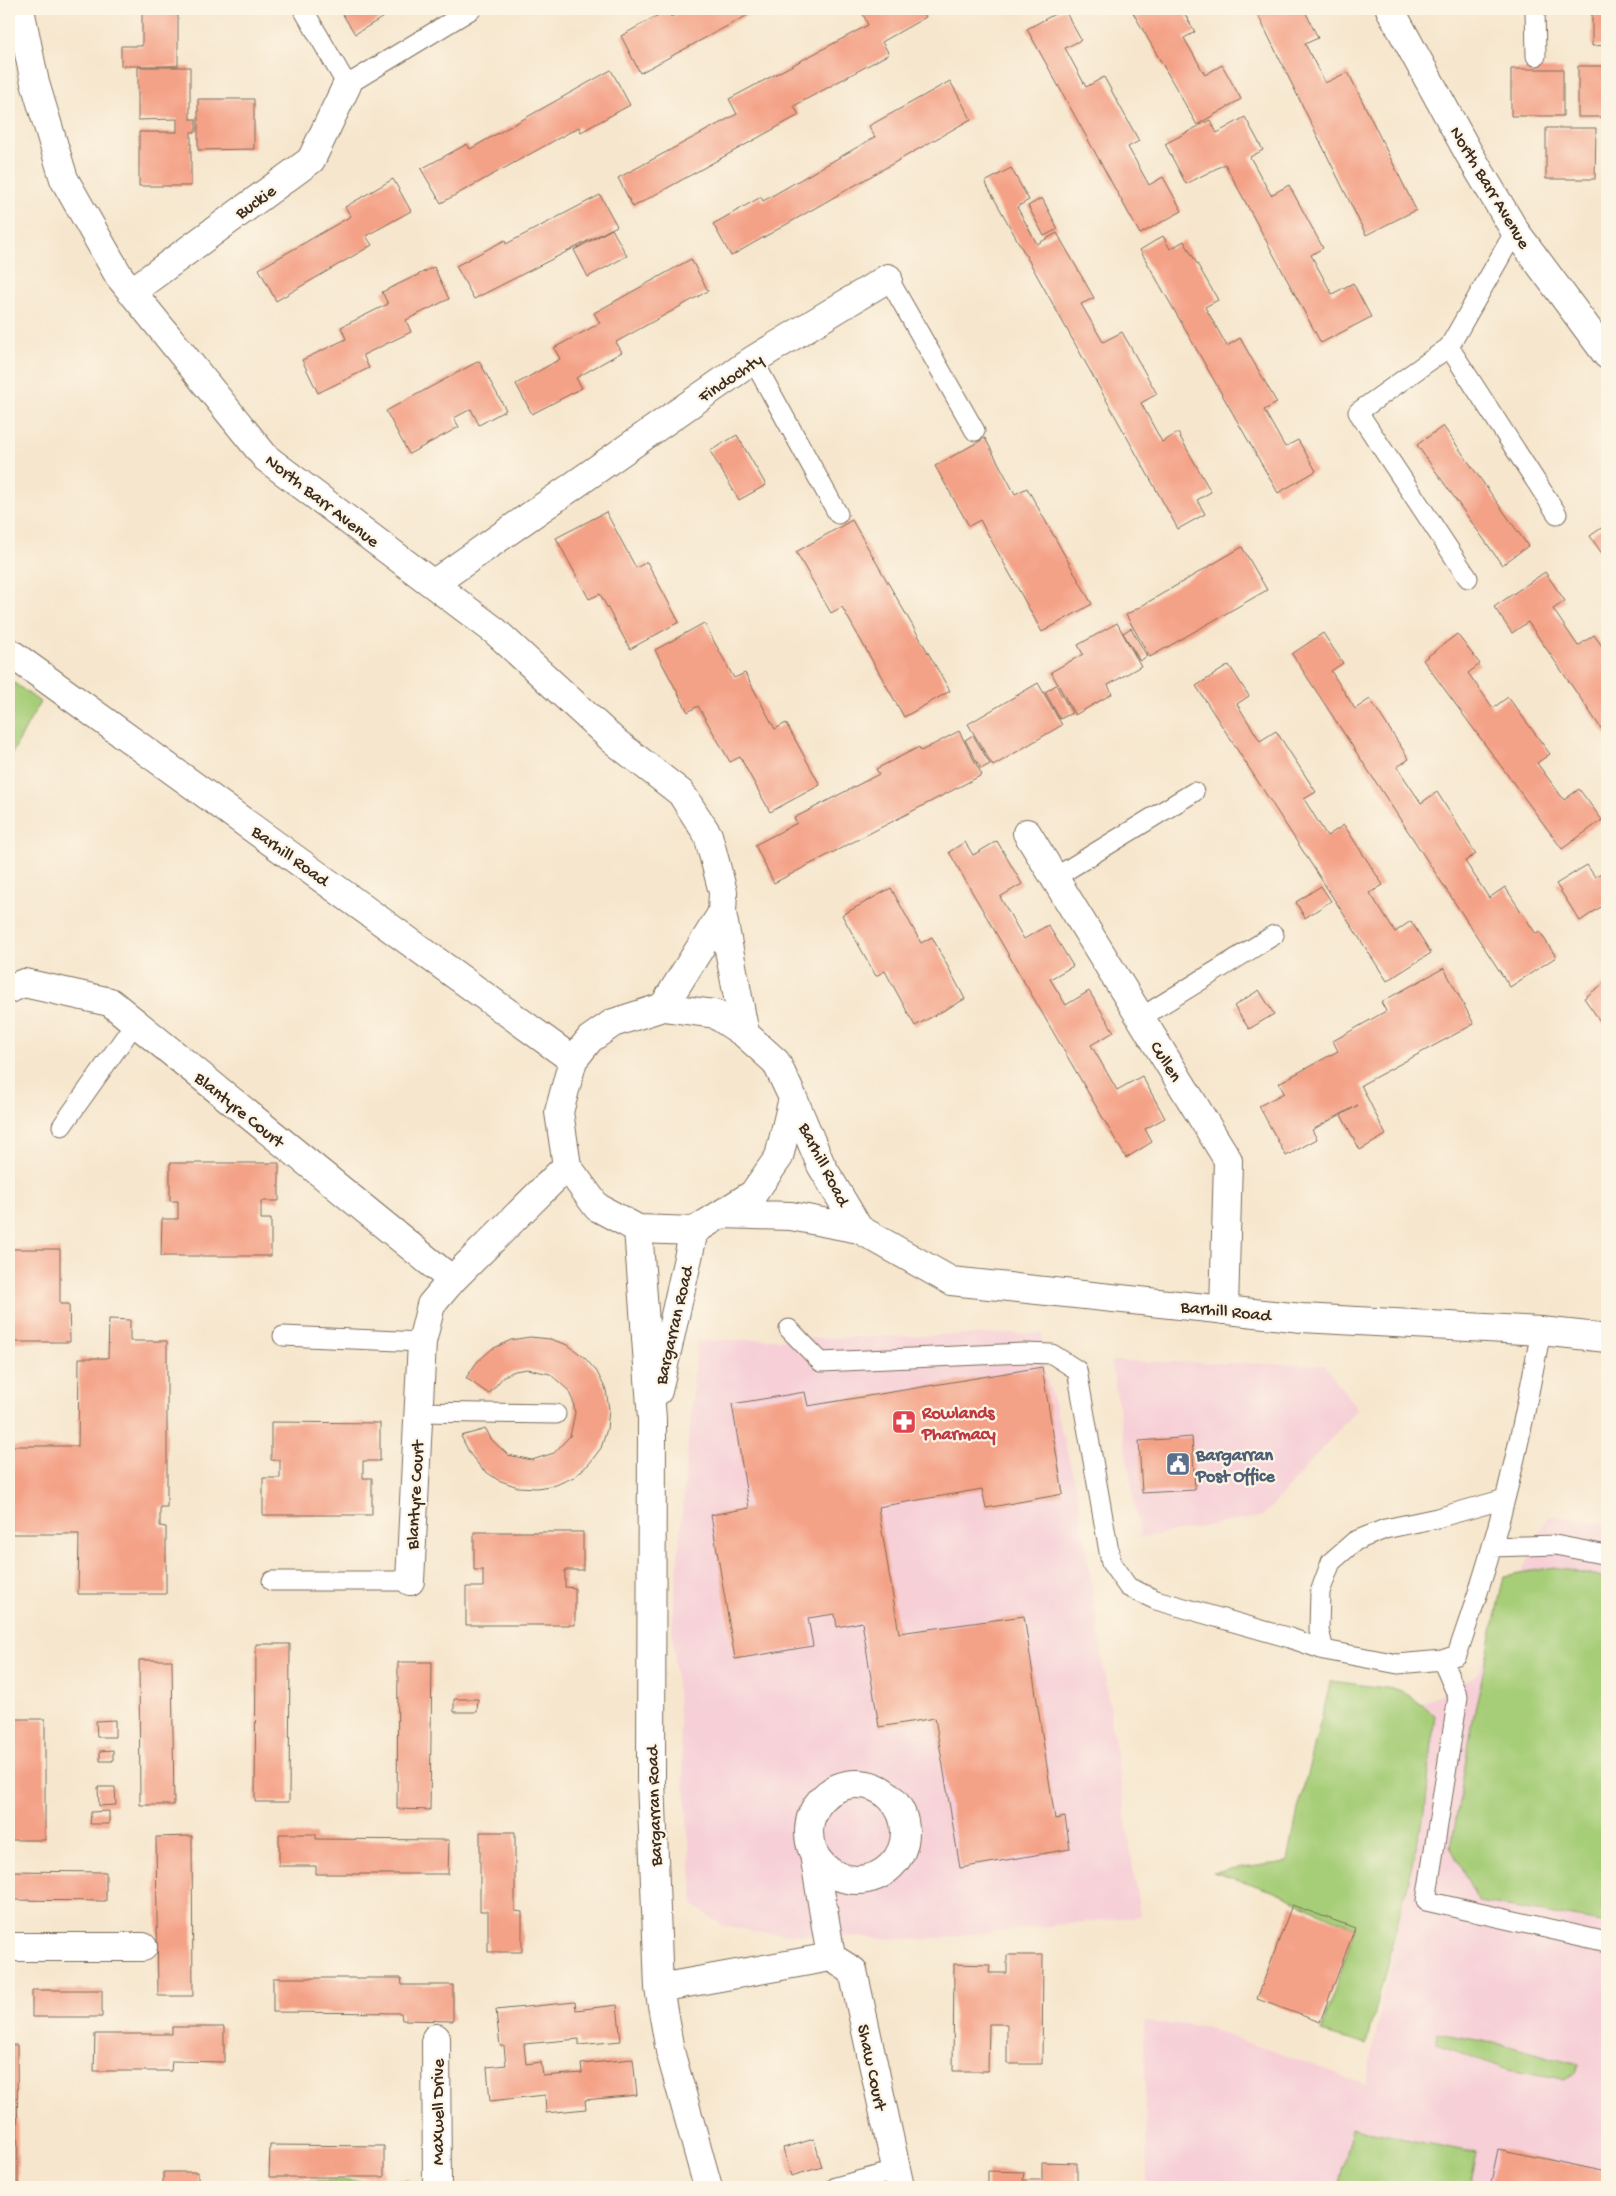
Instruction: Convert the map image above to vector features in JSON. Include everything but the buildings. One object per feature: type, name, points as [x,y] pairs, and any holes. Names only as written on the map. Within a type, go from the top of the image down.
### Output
[{"type":"street","name":"North Barr Avenue","points":[[20,9],[34,83],[64,180],[119,276],[266,458],[495,631],[612,740],[682,793],[708,836],[723,892],[722,913],[745,1034]]},
{"type":"street","name":"North Barr Avenue","points":[[1390,9],[1468,152],[1515,231],[1607,355]]},
{"type":"street","name":"Buckie","points":[[131,292],[311,160],[346,85]]},
{"type":"street","name":"Findochty","points":[[433,584],[753,360],[888,278]]},
{"type":"street","name":"Barhill Road","points":[[9,652],[573,1060]]},
{"type":"street","name":"Cullen","points":[[1027,833],[1228,1160],[1224,1310]]},
{"type":"street","points":[[722,913],[663,1007],[613,1023],[590,1039],[573,1060],[559,1112],[567,1166],[597,1207],[638,1229],[694,1231],[753,1194],[779,1156],[793,1098]]},
{"type":"street","name":"Blantyre Court","points":[[9,989],[24,983],[110,1002],[452,1280]]},
{"type":"street","name":"Barhill Road","points":[[663,1007],[715,1014],[745,1034],[776,1062],[821,1165],[859,1229]]},
{"type":"street","name":"Blantyre Court","points":[[410,1581],[422,1342],[430,1305],[452,1280],[567,1166]]},
{"type":"street","name":"Barhill Road","points":[[721,1214],[791,1216],[859,1229],[951,1281],[1302,1318],[1541,1331],[1607,1338]]},
{"type":"street","name":"Bargarran Road","points":[[638,1229],[652,1418],[651,1780],[659,1988],[670,2051],[708,2187]]},
{"type":"street","name":"Bargarran Road","points":[[652,1418],[694,1231]]},
{"type":"street","points":[[659,1988],[831,1957],[814,1854]]},
{"type":"street","points":[[9,1947],[143,1947]]},
{"type":"street","name":"Shaw Court","points":[[831,1957],[853,1972],[898,2179]]},
{"type":"street","name":"Maxwell Drive","points":[[436,2038],[437,2187]]},
{"type":"lane","points":[[303,9],[346,85],[472,9]]},
{"type":"lane","points":[[1535,9],[1536,56]]},
{"type":"lane","points":[[1468,578],[1358,412],[1449,348],[1515,231]]},
{"type":"lane","name":"Findochty","points":[[888,278],[975,430]]},
{"type":"lane","points":[[1449,348],[1557,514]]},
{"type":"lane","points":[[753,360],[838,514]]},
{"type":"lane","points":[[1054,878],[1194,792]]},
{"type":"lane","points":[[1140,1018],[1274,935]]},
{"type":"lane","points":[[62,1126],[134,1023]]},
{"type":"lane","points":[[789,1329],[821,1362],[1024,1353],[1052,1354],[1077,1370],[1111,1563],[1128,1587],[1156,1600],[1290,1638],[1324,1650],[1398,1664],[1442,1660],[1457,1655],[1492,1547],[1505,1499],[1521,1435],[1541,1331]]},
{"type":"lane","points":[[283,1336],[422,1342]]},
{"type":"lane","points":[[419,1412],[556,1414]]},
{"type":"lane","points":[[1324,1650],[1319,1630],[1320,1592],[1331,1562],[1355,1541],[1385,1529],[1437,1518],[1505,1499]]},
{"type":"lane","points":[[1492,1547],[1555,1545],[1607,1555]]},
{"type":"lane","name":"Blantyre Court","points":[[272,1581],[410,1581]]},
{"type":"lane","points":[[1442,1660],[1458,1697],[1426,1901],[1607,1942]]},
{"type":"lane","points":[[836,2187],[898,2179]]},
{"type":"shaded area","points":[[1042,1333],[1045,1371],[1078,1492],[1140,1916],[918,1940],[768,1933],[723,1926],[694,1906],[672,1629],[697,1341]]},
{"type":"shaded area","points":[[1111,1361],[1325,1365],[1357,1409],[1263,1516],[1140,1538]]},
{"type":"shaded area","points":[[1548,1515],[1607,1524],[1607,2187],[1147,2187],[1144,2022],[1201,2026],[1366,2084],[1401,1908],[1422,1704],[1477,1675]]},
{"type":"green space","points":[[9,679],[40,702],[9,759]]},
{"type":"green space","points":[[1554,1567],[1607,1579],[1607,1882],[1602,1909],[1607,1910],[1607,1924],[1479,1902],[1451,1848],[1473,1719],[1504,1576]]},
{"type":"green space","points":[[1331,1681],[1401,1690],[1435,1714],[1425,1811],[1367,2045],[1321,2032],[1355,1928],[1270,1890],[1213,1872],[1288,1862],[1298,1809]]},
{"type":"green space","points":[[1438,2033],[1509,2046],[1578,2065],[1575,2074],[1564,2080],[1508,2070],[1437,2044]]},
{"type":"green space","points":[[1352,2128],[1477,2152],[1470,2187],[1338,2187]]},
{"type":"green space","points":[[408,2180],[408,2187],[266,2187],[266,2181]]},
{"type":"place","name":"Rowlands Pharmacy","points":[[904,1422]]},
{"type":"place","name":"Bargarran Post Office","points":[[1178,1464]]}]
